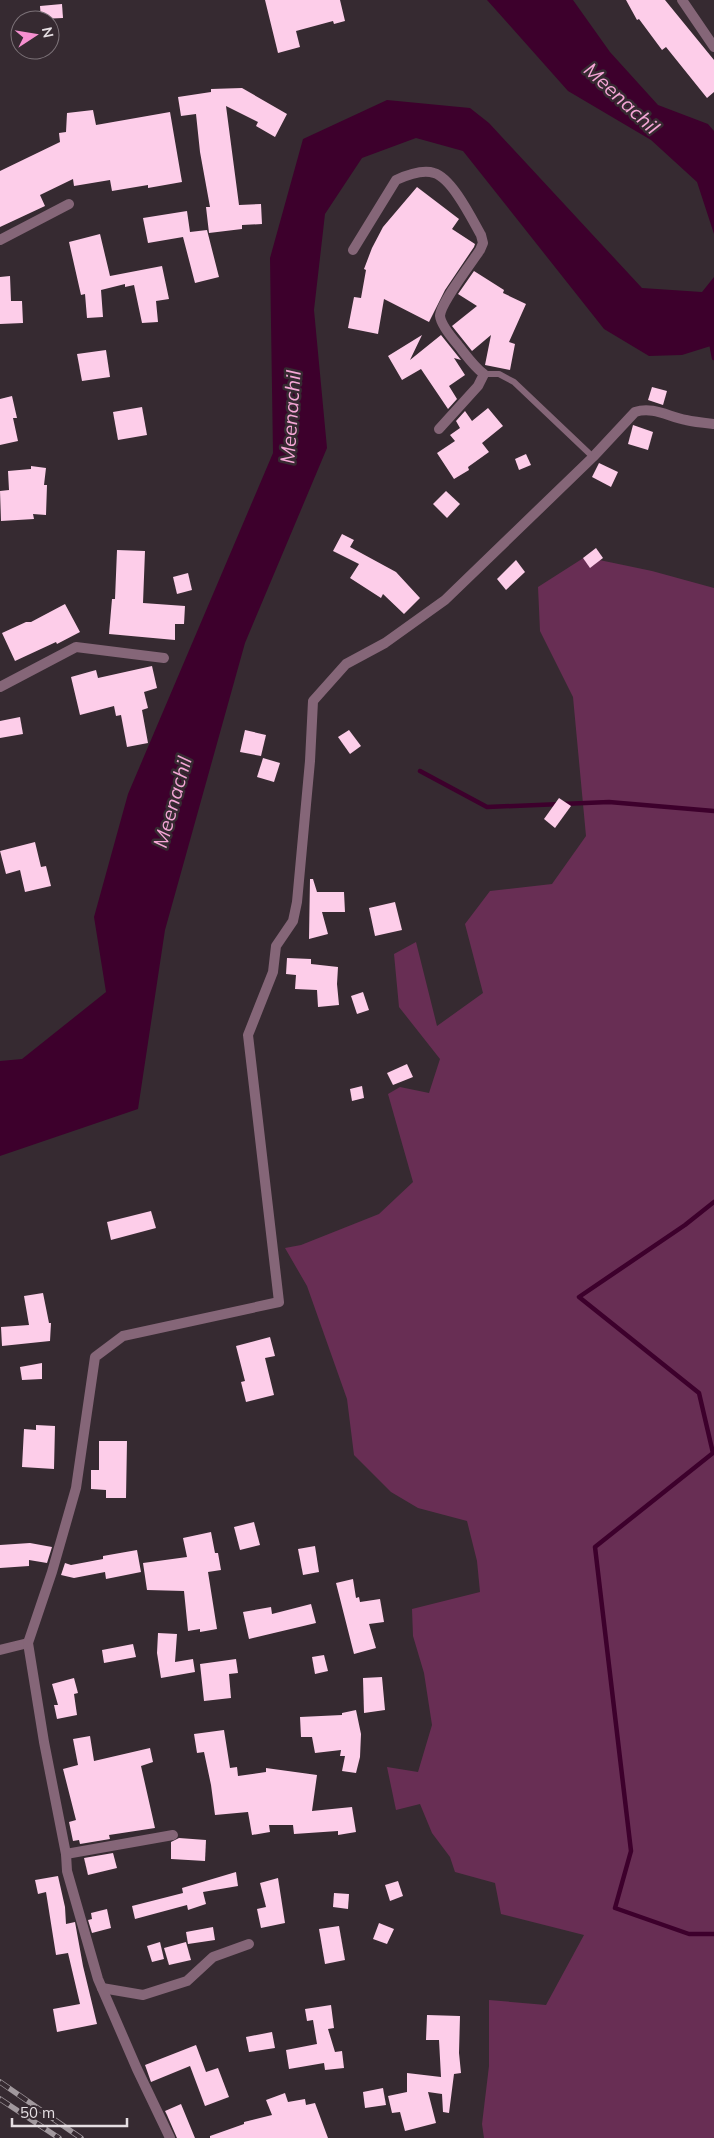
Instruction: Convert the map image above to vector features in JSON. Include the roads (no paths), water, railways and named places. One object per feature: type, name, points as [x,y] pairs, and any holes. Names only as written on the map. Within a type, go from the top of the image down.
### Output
[{"type":"street","points":[[682,0],[714,47]]},
{"type":"street","points":[[353,250],[396,180],[423,172],[441,175],[470,216],[483,243],[442,308],[440,316],[457,344],[484,374],[478,386],[439,429]]},
{"type":"street","points":[[0,240],[69,204]]},
{"type":"street","points":[[170,2138],[137,2069],[98,1979],[67,1871],[66,1854],[44,1742],[28,1643],[52,1572],[76,1488],[95,1357],[123,1336],[279,1302],[248,1035],[273,972],[276,946],[293,921],[297,902],[310,760],[313,701],[346,664],[385,643],[445,600],[593,457],[635,412],[644,409],[685,420],[714,424]]},
{"type":"street","points":[[0,687],[76,647],[164,658]]},
{"type":"street","points":[[0,1650],[28,1643]]},
{"type":"street","points":[[66,1854],[173,1836]]},
{"type":"street","points":[[102,1988],[143,1995],[187,1981],[213,1957],[249,1944]]},
{"type":"lane","points":[[484,374],[499,374],[514,382],[593,457]]},
{"type":"water","name":"Meenachil","points":[[487,0],[573,0],[610,52],[658,105],[708,124],[714,131],[714,234],[697,182],[651,140],[568,91]]},
{"type":"water","name":"Meenachil","points":[[387,100],[470,108],[489,123],[642,288],[702,292],[714,277],[714,345],[682,355],[649,356],[604,329],[463,151],[416,138],[362,158],[325,214],[314,310],[327,448],[245,643],[165,930],[138,1109],[0,1156],[0,1061],[22,1059],[106,992],[94,917],[128,794],[273,453],[270,258],[303,139]]},
{"type":"waterway","points":[[711,342],[714,358]]},
{"type":"waterway","points":[[420,771],[487,807],[609,802],[714,811]]},
{"type":"waterway","points":[[714,1202],[685,1225],[579,1297],[699,1393],[713,1453],[595,1547],[631,1851],[615,1908],[689,1934],[714,1934]]},
{"type":"railway","points":[[0,2082],[81,2138]]},
{"type":"railway","points":[[0,2099],[59,2138]]}]
